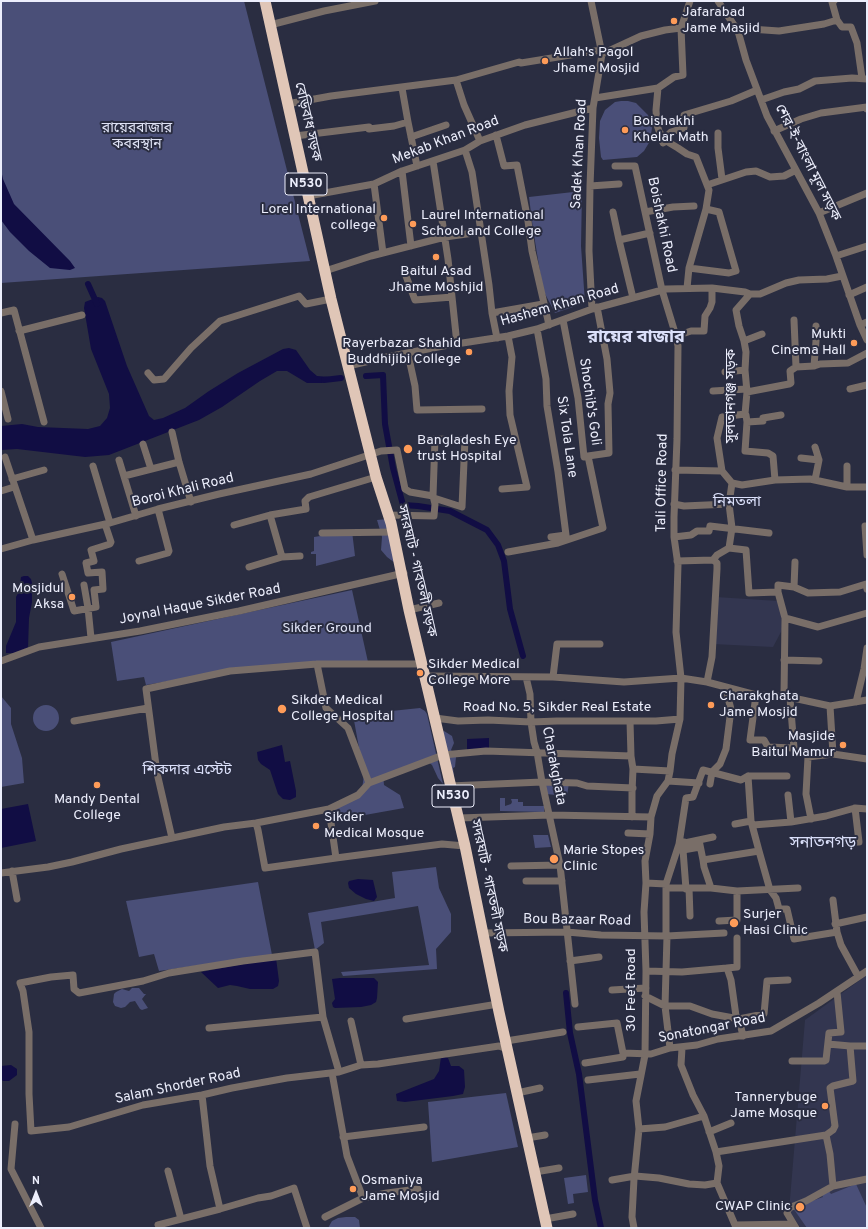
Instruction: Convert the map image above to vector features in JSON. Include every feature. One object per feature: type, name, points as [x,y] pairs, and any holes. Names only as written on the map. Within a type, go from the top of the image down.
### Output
[{"type":"highway","name":"বেড়িবাধ সড়ক","points":[[264,1],[326,271],[331,299],[348,366]]},
{"type":"highway","name":"সদরঘাট - গাবতলী সড়ক","points":[[348,366],[376,453],[376,477],[388,514],[403,573],[409,610],[465,846],[546,1224]]},
{"type":"street","points":[[270,25],[324,11],[376,1]]},
{"type":"street","name":"Sadek Khan Road","points":[[588,456],[609,453],[608,404],[610,393],[607,359],[594,308],[589,252],[593,108],[601,52],[592,1]]},
{"type":"street","points":[[595,98],[658,88],[674,77],[682,75],[681,28],[690,1]]},
{"type":"street","name":"শের-ই-বাংলা মূল সড়ক","points":[[718,1],[738,31],[746,60],[774,131],[819,213],[860,325],[867,340]]},
{"type":"street","points":[[761,100],[784,92],[799,90],[815,81],[864,79],[857,43],[851,27],[842,27],[837,20],[832,2],[834,1]]},
{"type":"street","points":[[738,31],[750,29],[779,31],[824,24],[837,20]]},
{"type":"street","points":[[287,104],[331,96],[456,80],[506,65],[539,59],[601,52],[633,38],[665,30],[681,28]]},
{"type":"street","points":[[456,80],[464,105],[480,141]]},
{"type":"street","points":[[402,88],[417,166]]},
{"type":"street","points":[[658,88],[656,110],[657,125],[663,138],[687,154],[696,157],[709,190],[706,209],[689,268],[687,288]]},
{"type":"street","points":[[663,138],[671,132],[684,128],[684,115],[731,101],[757,90]]},
{"type":"street","name":"Mekab Khan Road","points":[[308,196],[374,184],[402,171],[465,150],[480,141],[539,120],[593,108]]},
{"type":"street","points":[[774,131],[801,119],[821,113],[867,109]]},
{"type":"street","points":[[295,136],[369,127],[369,129],[394,126],[408,122]]},
{"type":"street","points":[[411,137],[446,125]]},
{"type":"street","points":[[718,132],[718,148],[722,179]]},
{"type":"street","points":[[496,135],[504,166],[517,165],[532,251],[548,325]]},
{"type":"street","points":[[465,150],[470,161],[472,172],[496,338]]},
{"type":"street","points":[[434,161],[445,237],[457,344]]},
{"type":"street","name":"Boishakhi Road","points":[[615,166],[635,166],[662,290]]},
{"type":"street","points":[[707,185],[746,172],[756,171],[770,176],[784,176],[796,170]]},
{"type":"street","points":[[402,171],[411,246]]},
{"type":"street","points":[[374,184],[383,253]]},
{"type":"street","points":[[590,186],[619,184]]},
{"type":"street","points":[[819,213],[867,193]]},
{"type":"street","points":[[645,212],[673,207],[694,206]]},
{"type":"street","points":[[689,268],[729,273],[736,271],[719,212],[706,209]]},
{"type":"street","points":[[613,212],[633,298]]},
{"type":"street","points":[[326,271],[383,253],[445,237],[481,232]]},
{"type":"street","points":[[619,240],[650,233]]},
{"type":"street","points":[[836,256],[867,246]]},
{"type":"street","points":[[406,276],[415,300],[452,297]]},
{"type":"street","points":[[750,294],[760,294],[786,283],[799,280],[827,279],[842,276]]},
{"type":"street","points":[[849,295],[867,287]]},
{"type":"street","points":[[676,336],[691,331],[704,331],[705,316],[712,302],[712,288]]},
{"type":"street","name":"Hashem Khan Road","points":[[348,366],[443,346],[508,336],[537,329],[594,308],[662,290],[712,288],[750,294]]},
{"type":"street","name":"Tali Office Road","points":[[662,290],[678,346],[674,537],[678,589],[676,632],[681,678],[680,718],[668,781]]},
{"type":"street","name":"সুলতানগঞ্জ সড়ক","points":[[750,294],[736,310],[746,352],[746,451],[768,453],[773,456],[775,480]]},
{"type":"street","points":[[148,373],[154,380],[164,380],[192,348],[220,321],[299,296],[306,304],[331,299]]},
{"type":"street","points":[[492,313],[543,304]]},
{"type":"street","points":[[1,313],[14,310],[44,422]]},
{"type":"street","points":[[19,331],[82,315]]},
{"type":"street","name":"Shochib's Goli","points":[[508,552],[558,543],[603,528],[588,456],[584,457],[578,398],[563,320]]},
{"type":"street","points":[[794,320],[796,367]]},
{"type":"street","points":[[860,325],[867,322]]},
{"type":"street","points":[[814,366],[816,326]]},
{"type":"street","name":"Six Tola Lane","points":[[537,329],[546,379],[548,412],[558,472],[566,535],[551,538]]},
{"type":"street","points":[[744,341],[762,334]]},
{"type":"street","points":[[502,489],[527,487],[510,415],[509,391],[512,357],[508,336]]},
{"type":"street","points":[[713,391],[747,391],[789,384],[791,383],[790,371],[796,367],[848,363],[867,353]]},
{"type":"street","points":[[408,354],[415,386],[417,410],[482,409]]},
{"type":"street","points":[[725,372],[745,370]]},
{"type":"street","points":[[850,389],[867,385]]},
{"type":"street","points":[[1,391],[8,419]]},
{"type":"street","points":[[745,414],[722,417],[716,438],[722,471],[732,483],[742,485],[775,480],[810,479],[847,487],[867,487]]},
{"type":"street","points":[[747,422],[764,421],[764,418],[781,415]]},
{"type":"street","points":[[172,432],[191,502]]},
{"type":"street","points":[[388,514],[434,516],[435,439],[480,440]]},
{"type":"street","points":[[434,500],[462,507],[465,439]]},
{"type":"street","points":[[143,444],[151,469]]},
{"type":"street","points":[[815,447],[819,460],[815,480]]},
{"type":"street","name":"Boroi Khali Road","points":[[1,549],[33,540],[107,524],[158,509],[311,474],[376,453],[397,450],[404,489],[434,500]]},
{"type":"street","points":[[5,457],[33,540]]},
{"type":"street","points":[[801,458],[819,460]]},
{"type":"street","points":[[119,460],[136,516]]},
{"type":"street","points":[[124,476],[179,462]]},
{"type":"street","points":[[62,574],[74,611],[96,607],[94,590],[103,588],[102,572],[88,573],[86,563],[94,561],[91,550],[110,544],[111,542],[92,466]]},
{"type":"street","points":[[847,466],[847,487]]},
{"type":"street","points":[[12,479],[44,470]]},
{"type":"street","points":[[675,470],[722,471]]},
{"type":"street","points":[[234,525],[270,515],[306,509],[305,501],[309,497],[376,477]]},
{"type":"street","points":[[729,548],[732,528],[729,504],[732,483]]},
{"type":"street","points":[[1,491],[14,487]]},
{"type":"street","points":[[674,504],[684,506],[729,504]]},
{"type":"street","points":[[139,561],[169,552],[158,509]]},
{"type":"street","points":[[270,515],[282,557]]},
{"type":"street","points":[[674,537],[691,535],[697,531],[709,531],[710,526],[770,533]]},
{"type":"street","points":[[865,526],[867,554]]},
{"type":"street","points":[[322,533],[393,532]]},
{"type":"street","points":[[713,560],[717,555],[729,548],[746,550],[749,593],[778,592]]},
{"type":"street","points":[[249,567],[282,557],[300,556]]},
{"type":"street","points":[[677,561],[713,560],[717,563],[712,657],[707,682]]},
{"type":"street","points":[[794,587],[795,562]]},
{"type":"street","name":"Joynal Haque Sikder Road","points":[[1,661],[39,647],[140,631],[239,611],[403,573]]},
{"type":"street","points":[[84,585],[91,638]]},
{"type":"street","points":[[756,695],[750,740],[764,740],[768,747],[794,748],[784,660],[785,618],[778,592],[778,585],[794,587],[808,593],[840,592],[867,585]]},
{"type":"street","points":[[409,610],[439,603]]},
{"type":"street","points":[[785,618],[818,626],[867,613]]},
{"type":"street","points":[[553,677],[557,644],[600,644]]},
{"type":"street","points":[[856,702],[864,669],[867,648]]},
{"type":"street","points":[[784,660],[819,661]]},
{"type":"street","points":[[172,838],[157,773],[146,689],[230,671],[317,664],[422,664]]},
{"type":"street","points":[[317,664],[326,708],[348,728],[369,783]]},
{"type":"street","points":[[425,676],[553,677],[624,682],[681,678],[707,682],[756,695],[787,697],[830,706],[867,700]]},
{"type":"street","name":"Charakghata","points":[[526,677],[530,694],[531,722],[534,742],[560,864],[575,1004]]},
{"type":"street","points":[[710,784],[712,772],[720,764],[726,748],[731,709],[728,698],[728,688]]},
{"type":"street","points":[[830,706],[833,754]]},
{"type":"street","points":[[74,721],[148,708]]},
{"type":"street","name":"Road No. 5, Sikder Real Estate","points":[[435,718],[458,721],[488,720],[531,722],[556,720],[656,721],[680,718]]},
{"type":"street","points":[[630,721],[631,756],[633,768],[632,817]]},
{"type":"street","points":[[1,873],[48,867],[121,849],[224,827],[256,823],[329,809],[358,795],[369,783],[443,755],[486,751],[631,756]]},
{"type":"street","points":[[810,819],[806,794],[808,757],[833,754],[867,759]]},
{"type":"street","points":[[633,768],[670,771]]},
{"type":"street","points":[[690,916],[682,845],[686,798],[693,797],[703,770],[741,780],[748,776],[787,776]]},
{"type":"street","points":[[748,776],[752,823],[770,890],[776,898],[779,909],[787,909],[794,939],[836,928],[867,917]]},
{"type":"street","points":[[668,781],[699,783]]},
{"type":"street","name":"30 Feet Road","points":[[635,1176],[639,1129],[636,1101],[640,1074],[645,1055],[645,861],[657,796],[668,781]]},
{"type":"street","points":[[450,786],[542,782],[577,783],[587,786],[633,788]]},
{"type":"street","points":[[788,795],[791,822]]},
{"type":"street","points":[[838,842],[859,842],[855,808]]},
{"type":"street","points":[[735,824],[791,822],[826,816],[855,808],[867,809]]},
{"type":"street","points":[[329,809],[336,858]]},
{"type":"street","points":[[458,818],[550,815],[652,817]]},
{"type":"street","points":[[256,823],[265,868],[442,844],[465,846]]},
{"type":"street","points":[[628,833],[650,834]]},
{"type":"street","points":[[682,845],[700,844],[713,838]]},
{"type":"street","points":[[700,844],[704,867],[712,888]]},
{"type":"street","points":[[670,1048],[665,1006],[666,886],[682,845]]},
{"type":"street","points":[[703,858],[759,851]]},
{"type":"street","points":[[511,866],[560,864]]},
{"type":"street","points":[[12,871],[17,899]]},
{"type":"street","points":[[526,881],[562,881]]},
{"type":"street","points":[[646,884],[737,891],[798,888]]},
{"type":"street","points":[[720,921],[738,920],[737,891]]},
{"type":"street","points":[[833,900],[836,928],[841,945],[858,976]]},
{"type":"street","name":"Bou Bazaar Road","points":[[483,934],[567,932],[602,935],[666,936],[724,933]]},
{"type":"street","points":[[646,971],[665,972],[737,967],[737,938]]},
{"type":"street","name":"Salam Shorder Road","points":[[323,1017],[316,952],[243,961],[169,973],[143,982],[79,992],[74,989],[73,975],[51,977],[20,983],[23,991],[29,1032],[29,1094],[31,1131],[69,1128],[142,1105],[202,1095],[232,1088],[287,1078],[336,1072],[361,1065],[378,1064],[507,1045],[563,1032]]},
{"type":"street","points":[[570,961],[599,957]]},
{"type":"street","points":[[727,968],[731,980],[736,1016],[739,1019],[743,1036]]},
{"type":"street","name":"Sonatongar Road","points":[[623,1053],[645,1055],[670,1048],[697,1046],[718,1039],[771,1031],[836,992],[867,971]]},
{"type":"street","points":[[645,996],[665,1006],[690,1006],[712,1014],[739,1019],[764,1014],[767,981],[788,980]]},
{"type":"street","points":[[612,990],[646,988]]},
{"type":"street","points":[[792,1061],[824,1062],[827,1058],[829,1033],[841,1032],[836,992]]},
{"type":"street","points":[[406,1019],[498,1004]]},
{"type":"street","points":[[209,1028],[323,1017],[336,1072],[343,1137],[347,1156],[363,1198]]},
{"type":"street","points":[[351,1021],[361,1065]]},
{"type":"street","points":[[578,1027],[616,1023],[623,1053],[623,1056],[584,1063]]},
{"type":"street","points":[[828,1044],[867,1046]]},
{"type":"street","points":[[716,1152],[826,1134],[835,1129],[830,1087],[853,1081],[850,1046]]},
{"type":"street","points":[[682,1048],[681,1065],[693,1096],[704,1116],[716,1152],[719,1166],[717,1183],[734,1226],[794,1226],[788,1213],[789,1208],[806,1201],[833,1186],[867,1179]]},
{"type":"street","points":[[588,1080],[640,1074]]},
{"type":"street","points":[[517,1093],[540,1088]]},
{"type":"street","points":[[202,1095],[210,1166],[220,1209]]},
{"type":"street","points":[[639,1129],[665,1127],[704,1116]]},
{"type":"street","points":[[709,1132],[731,1123]]},
{"type":"street","points":[[15,1124],[11,1168],[41,1228]]},
{"type":"street","points":[[343,1137],[424,1127]]},
{"type":"street","points":[[826,1134],[830,1154],[833,1186]]},
{"type":"street","points":[[527,1138],[545,1135]]},
{"type":"street","points":[[535,1172],[559,1168]]},
{"type":"street","points":[[168,1171],[181,1219]]},
{"type":"street","points":[[612,1180],[635,1176],[658,1178],[689,1184],[705,1185],[717,1183]]},
{"type":"street","points":[[634,1228],[632,1217],[635,1176]]},
{"type":"street","points":[[158,1225],[270,1196],[294,1188],[308,1228]]},
{"type":"street","points":[[325,1216],[363,1198],[418,1189]]},
{"type":"street","points":[[546,1224],[573,1214]]},
{"type":"shaded area","points":[[1,170],[3,179],[14,204],[70,261],[75,268],[70,270],[50,268],[29,251],[10,232],[1,220]]},
{"type":"shaded area","points":[[98,297],[105,301],[127,366],[149,416],[154,420],[163,418],[185,408],[238,373],[283,349],[289,348],[296,350],[310,370],[317,376],[330,377],[332,379],[322,383],[307,383],[287,371],[277,371],[222,407],[199,420],[109,455],[85,457],[17,449],[1,450],[1,426],[22,424],[38,427],[88,429],[100,426],[107,418],[110,408],[109,394],[91,349],[84,308],[85,302]]},
{"type":"shaded area","points":[[28,576],[32,583],[28,648],[22,653],[6,653],[6,646],[16,622],[16,597],[19,591],[21,577]]},
{"type":"shaded area","points":[[716,597],[778,601],[781,609],[782,630],[773,647],[713,644]]},
{"type":"shaded area","points":[[489,738],[489,749],[467,750],[467,739]]},
{"type":"shaded area","points":[[282,745],[285,762],[290,761],[296,791],[296,797],[290,800],[283,799],[278,794],[270,770],[258,760],[257,752]]},
{"type":"shaded area","points":[[28,804],[36,841],[1,848],[1,809]]},
{"type":"shaded area","points":[[358,879],[373,880],[377,897],[374,901],[356,894],[349,888],[349,881]]},
{"type":"shaded area","points":[[276,958],[279,981],[278,986],[273,989],[250,989],[230,985],[218,988],[201,972]]},
{"type":"shaded area","points":[[867,975],[867,1228],[801,1228],[789,1211],[805,1020]]},
{"type":"shaded area","points":[[374,978],[378,982],[376,1002],[371,1005],[361,1007],[333,1007],[332,1003],[335,999],[332,979]]},
{"type":"shaded area","points":[[441,1057],[448,1058],[451,1066],[459,1066],[464,1070],[465,1087],[463,1094],[405,1102],[397,1101],[396,1094],[434,1079],[439,1071]]},
{"type":"shaded area","points":[[11,1065],[17,1069],[17,1075],[9,1081],[3,1081],[1,1079],[1,1066]]},
{"type":"green space","name":"রায়েরবাজার কবরস্থান","points":[[1,1],[244,1],[310,261],[1,283]]},
{"type":"green space","name":"Boishakhi Khelar Math","points":[[621,101],[636,103],[648,115],[652,128],[650,141],[644,151],[637,157],[603,160],[601,157],[599,138],[600,121],[605,110],[615,102]]},
{"type":"green space","points":[[582,191],[581,246],[585,303],[555,313],[543,290],[529,197]]},
{"type":"green space","points":[[387,519],[399,566],[387,557],[381,550],[382,537],[377,520]]},
{"type":"green space","points":[[352,531],[355,556],[316,566],[316,554],[311,554],[311,552],[314,551],[314,537]]},
{"type":"green space","name":"Sikder Ground","points":[[352,590],[368,662],[198,676],[146,685],[144,677],[117,681],[111,642]]},
{"type":"green space","points":[[1,696],[11,708],[11,724],[22,758],[24,783],[1,787]]},
{"type":"green space","points":[[46,705],[55,709],[59,718],[55,727],[46,731],[37,727],[33,718],[37,709]]},
{"type":"green space","points":[[420,708],[427,714],[443,784],[438,778],[432,765],[427,761],[383,775],[384,785],[400,795],[404,808],[337,820],[336,807],[362,789],[364,775],[353,715]]},
{"type":"green space","points":[[444,731],[452,736],[454,743],[451,750],[456,757],[455,767],[453,768],[454,775],[449,779],[439,734]]},
{"type":"green space","points":[[544,783],[569,783],[567,796],[546,794]]},
{"type":"green space","points":[[500,798],[505,798],[505,806],[511,804],[511,799],[518,799],[518,802],[523,802],[523,806],[544,806],[544,812],[500,811]]},
{"type":"green space","points":[[533,835],[548,835],[551,847],[535,848]]},
{"type":"green space","points":[[436,867],[439,888],[451,914],[451,932],[436,949],[437,969],[343,976],[341,972],[429,965],[418,906],[321,922],[324,943],[315,950],[308,913],[395,898],[392,872]]},
{"type":"green space","points":[[258,882],[272,955],[159,971],[154,954],[139,957],[126,901]]},
{"type":"green space","points":[[132,988],[139,988],[144,994],[146,994],[142,999],[148,1008],[142,1010],[140,1009],[135,1001],[130,1002],[125,1007],[121,1008],[115,1006],[113,1002],[114,994],[122,989],[129,991]]},
{"type":"green space","points":[[506,1093],[518,1147],[432,1162],[428,1102]]},
{"type":"green space","points":[[586,1175],[588,1192],[573,1194],[574,1203],[568,1204],[564,1178]]},
{"type":"green space","points":[[856,1184],[867,1208],[866,1228],[807,1228],[793,1208],[823,1197],[822,1195],[828,1190],[831,1194]]},
{"type":"green space","points":[[355,1217],[359,1220],[360,1228],[328,1228],[332,1221],[338,1218]]},
{"type":"waterway","points":[[88,284],[97,304]]},
{"type":"waterway","points":[[366,376],[383,375],[385,424],[393,468],[403,505],[450,511],[487,530],[498,545],[504,561],[510,609],[523,656]]},
{"type":"waterway","points":[[324,380],[341,378]]},
{"type":"waterway","points":[[566,993],[570,1033],[579,1074],[595,1200],[601,1228]]},
{"type":"place","name":"Jafarabad Jame Masjid","points":[[674,21]]},
{"type":"place","name":"Allah's Pagol Jhame Mosjid","points":[[545,61]]},
{"type":"place","name":"Boishakhi Khelar Math","points":[[625,130]]},
{"type":"place","name":"Lorel International college","points":[[384,218]]},
{"type":"place","name":"Laurel International School and College","points":[[413,224]]},
{"type":"place","name":"Baitul Asad Jhame Moshjid","points":[[436,257]]},
{"type":"place","name":"Mukti Cinema Hall","points":[[854,343]]},
{"type":"place","name":"Rayerbazar Shahid Buddhijibi College","points":[[469,352]]},
{"type":"place","name":"Bangladesh Eye trust Hospital","points":[[408,449]]},
{"type":"place","name":"Mosjidul Aksa","points":[[72,597]]},
{"type":"place","name":"Sikder Medical College More","points":[[420,673]]},
{"type":"place","name":"Charakghata Jame Mosjid","points":[[711,705]]},
{"type":"place","name":"Sikder Medical College Hospital","points":[[282,709]]},
{"type":"place","name":"Masjide Baitul Mamur","points":[[843,745]]},
{"type":"place","name":"Mandy Dental College","points":[[97,785]]},
{"type":"place","name":"Sikder Medical Mosque","points":[[316,826]]},
{"type":"place","name":"Marie Stopes Clinic","points":[[554,859]]},
{"type":"place","name":"Surjer Hasi Clinic","points":[[734,923]]},
{"type":"place","name":"Tannerybuge Jame Mosque","points":[[825,1106]]},
{"type":"place","name":"Osmaniya Jame Mosjid","points":[[353,1189]]},
{"type":"place","name":"CWAP Clinic","points":[[800,1207]]},
{"type":"district","name":"রায়ের বাজার","points":[[636,338]]},
{"type":"district","name":"নিমতলা","points":[[737,503]]},
{"type":"district","name":"শিকদার এস্টেট","points":[[187,771]]},
{"type":"district","name":"সনাতনগড়","points":[[823,844]]}]
